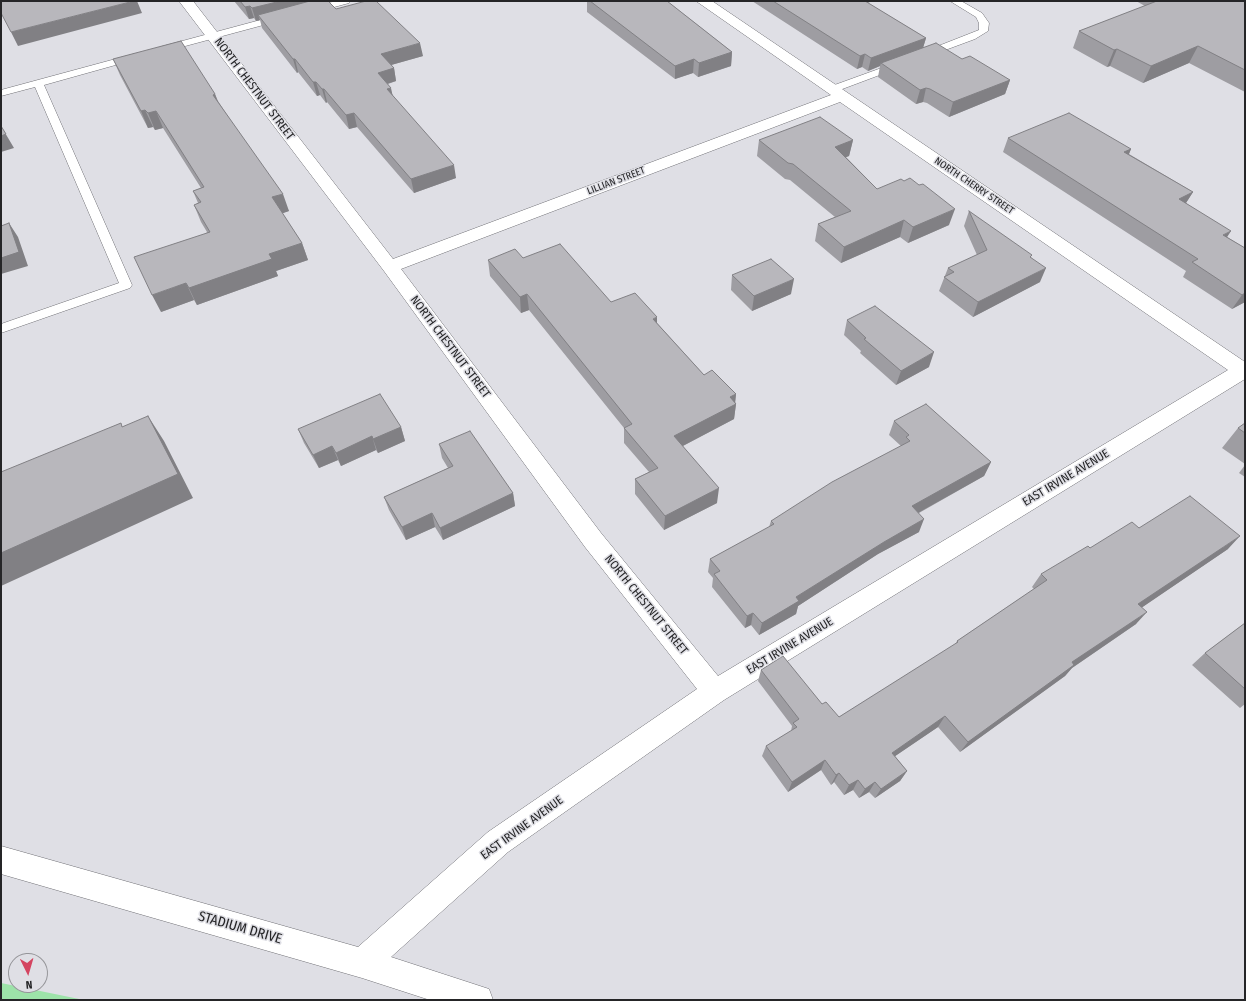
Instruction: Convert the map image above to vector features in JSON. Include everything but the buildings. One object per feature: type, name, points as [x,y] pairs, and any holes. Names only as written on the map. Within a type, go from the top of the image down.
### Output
[{"type":"street","name":"NORTH CHESTNUT STREET","points":[[186,1],[390,267],[593,540],[715,692]]},
{"type":"street","name":"NORTH CHERRY STREET","points":[[703,1],[1244,370]]},
{"type":"street","name":"LILLIAN STREET","points":[[390,267],[838,92]]},
{"type":"street","name":"EAST IRVINE AVENUE","points":[[362,963],[498,842],[715,692],[1244,370]]},
{"type":"street","name":"STADIUM DRIVE","points":[[1,860],[362,963],[478,1000]]},
{"type":"lane","points":[[302,13],[346,1]]},
{"type":"lane","points":[[838,92],[911,60],[972,37],[983,31],[984,23],[980,15],[954,1]]},
{"type":"lane","points":[[1,94],[287,16]]},
{"type":"lane","points":[[1,329],[126,285],[38,83]]},
{"type":"green space","points":[[1,983],[8,984],[8,993],[48,993],[84,1000],[1,1000]]}]
